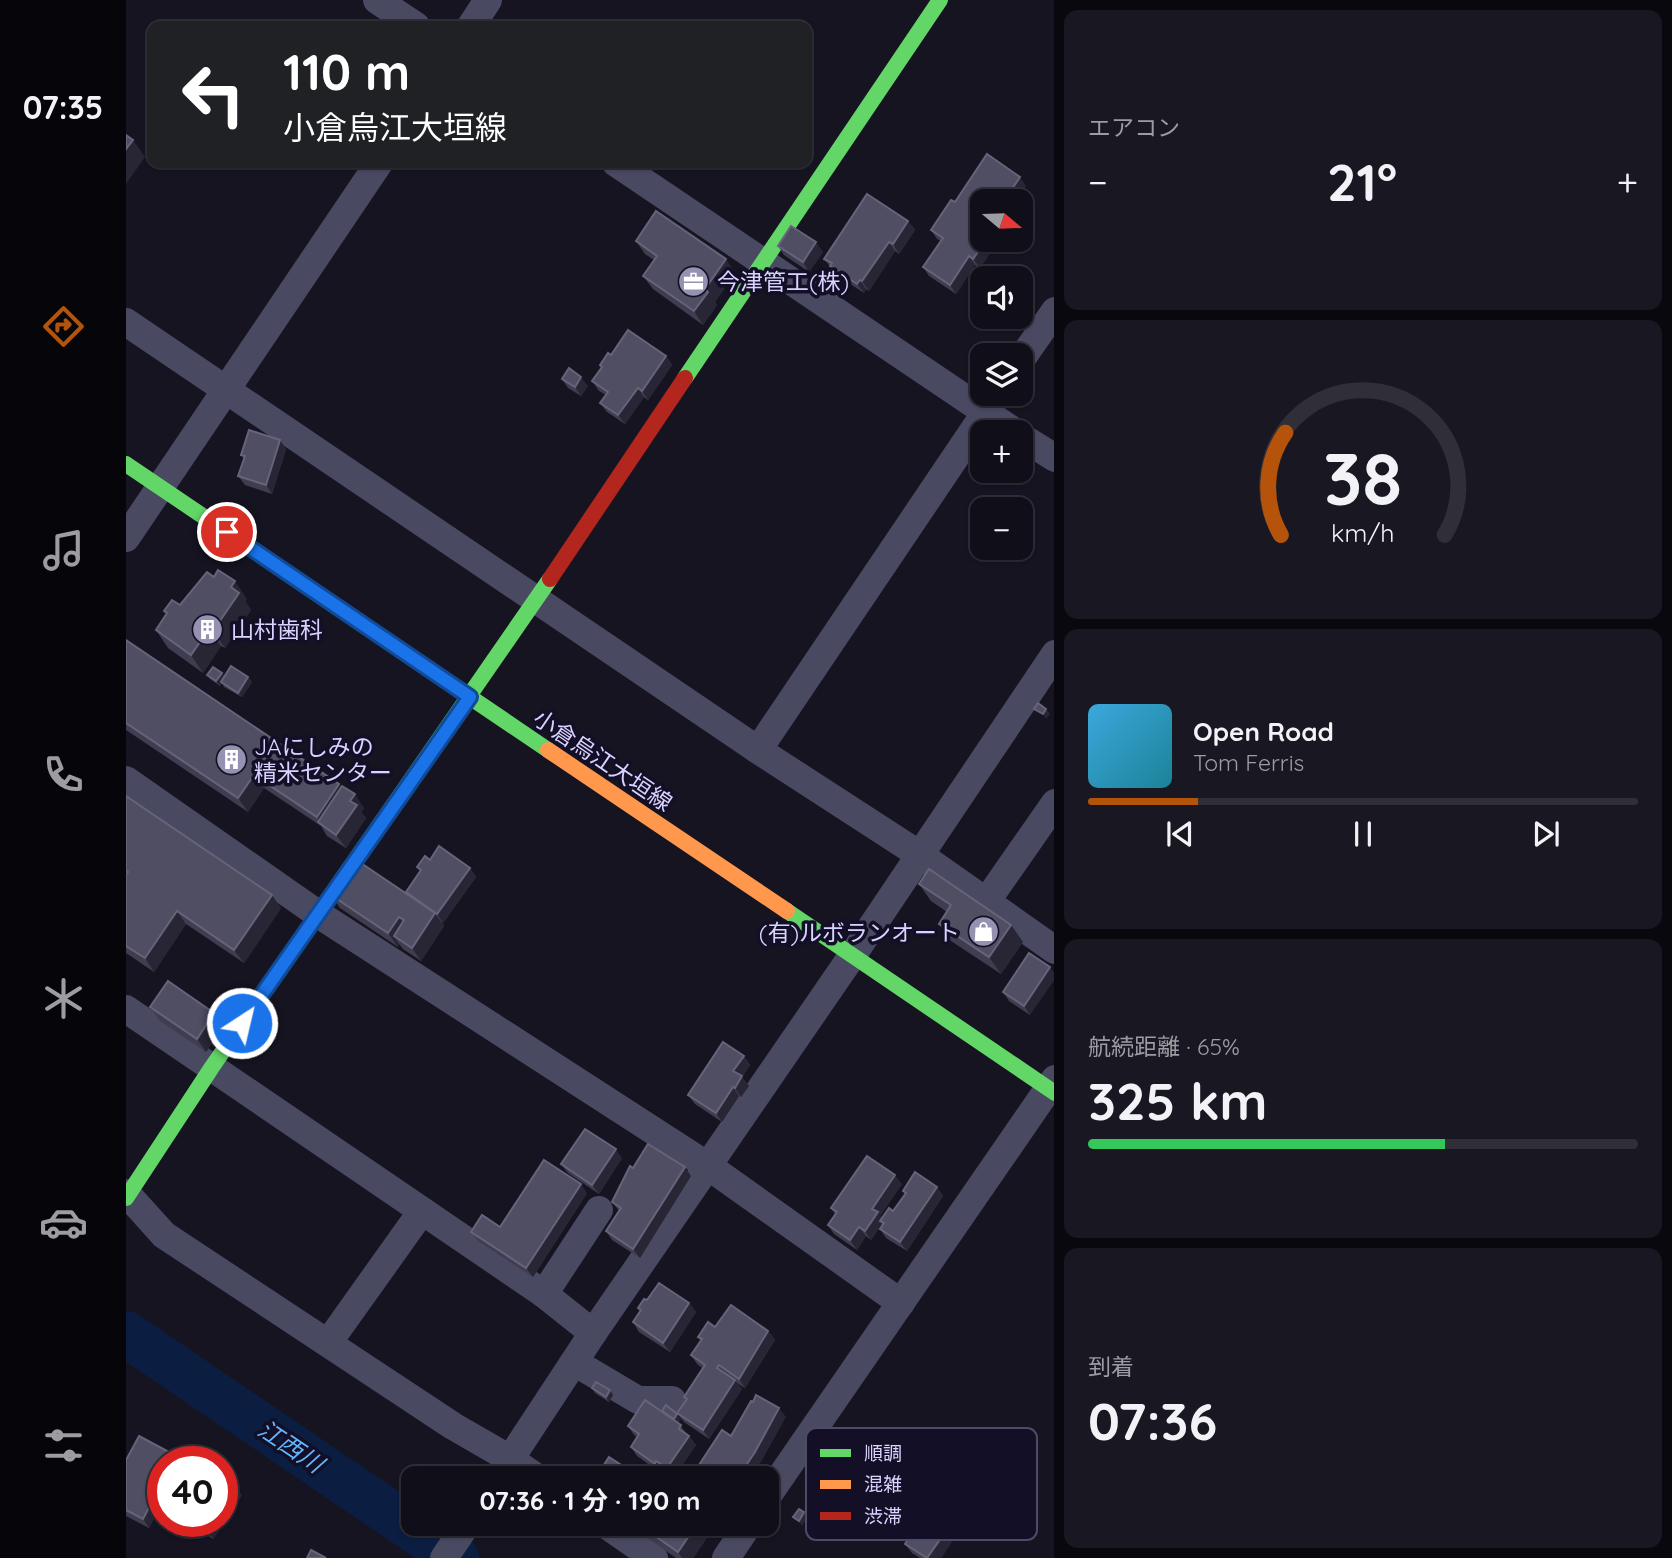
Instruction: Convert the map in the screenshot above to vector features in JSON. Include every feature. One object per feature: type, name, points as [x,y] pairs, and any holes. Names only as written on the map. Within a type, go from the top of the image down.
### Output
[{"type":"street","points":[[377,0],[408,21]]},
{"type":"street","points":[[474,21],[488,0]]},
{"type":"street","points":[[500,1466],[453,1426],[164,1235],[127,1195],[212,1067],[536,600],[940,0]]},
{"type":"street","points":[[126,538],[376,168]]},
{"type":"street","points":[[623,168],[762,262],[970,390]]},
{"type":"street","points":[[1032,343],[1054,311]]},
{"type":"street","points":[[126,322],[758,750],[920,855],[1054,950]]},
{"type":"street","points":[[758,750],[990,406]]},
{"type":"street","points":[[994,406],[1005,420]]},
{"type":"street","points":[[1033,444],[1054,458]]},
{"type":"street","name":"小倉烏江大垣線","points":[[126,464],[852,956],[1052,1087]]},
{"type":"street","points":[[505,1466],[1054,654]]},
{"type":"street","points":[[126,780],[318,914],[708,1166],[901,1303]]},
{"type":"street","points":[[986,902],[1054,803]]},
{"type":"street","points":[[126,1009],[544,1294],[593,1333]]},
{"type":"street","points":[[814,1428],[1052,1087]]},
{"type":"street","points":[[544,1294],[599,1210]]},
{"type":"street","points":[[328,1343],[422,1211]]},
{"type":"street","points":[[574,1362],[638,1399],[672,1400]]},
{"type":"street","points":[[779,1479],[806,1440]]},
{"type":"street","points":[[444,1558],[459,1536]]},
{"type":"street","points":[[622,1536],[654,1558]]},
{"type":"street","points":[[726,1558],[741,1536]]},
{"type":"building","points":[[126,135],[133,140],[126,149]]},
{"type":"building","points":[[987,154],[1020,177],[1012,189],[970,189],[970,252],[978,252],[973,259],[969,256],[950,285],[923,267],[943,238],[931,230],[951,200],[955,202]]},
{"type":"building","points":[[867,194],[908,221],[893,244],[889,242],[862,281],[857,284],[824,259]]},
{"type":"building","name":"今津管工(株)","points":[[656,211],[726,259],[705,289],[708,292],[694,311],[643,276],[657,256],[636,241]]},
{"type":"building","points":[[791,226],[816,242],[803,262],[778,246]]},
{"type":"building","points":[[628,330],[666,356],[642,391],[638,388],[618,415],[600,403],[608,392],[592,381],[608,353],[611,355]]},
{"type":"building","points":[[569,368],[581,377],[575,387],[562,379]]},
{"type":"building","points":[[249,430],[280,440],[266,485],[238,476],[245,456],[241,455]]},
{"type":"building","points":[[218,570],[235,581],[231,587],[239,593],[213,631],[209,629],[191,655],[156,630],[172,600],[180,605],[207,572],[214,577]]},
{"type":"building","name":"JAにしみの 精米センター","points":[[126,640],[339,784],[317,817],[254,775],[238,798],[126,723]]},
{"type":"building","points":[[231,666],[248,677],[238,693],[221,682]]},
{"type":"building","points":[[213,667],[222,673],[216,681],[207,675]]},
{"type":"building","points":[[1038,703],[1046,709],[1043,714],[1034,709]]},
{"type":"building","points":[[342,786],[355,794],[350,801],[357,805],[336,835],[318,822]]},
{"type":"building","points":[[126,796],[272,895],[234,950],[177,911],[145,958],[126,946]]},
{"type":"building","points":[[439,846],[470,868],[437,914],[406,892],[421,870],[417,867],[425,856],[430,860]]},
{"type":"building","points":[[355,859],[435,913],[412,948],[394,936],[404,920],[399,917],[388,933],[331,895]]},
{"type":"building","name":"(有)ルボランオート","points":[[929,869],[1011,925],[989,957],[939,924],[951,905],[919,884]]},
{"type":"building","points":[[1029,953],[1050,967],[1024,1006],[1003,992]]},
{"type":"building","points":[[168,981],[214,1013],[197,1039],[150,1007]]},
{"type":"building","points":[[723,1042],[744,1056],[733,1071],[742,1076],[716,1113],[688,1095]]},
{"type":"building","points":[[585,1129],[616,1149],[592,1185],[561,1164]]},
{"type":"building","points":[[648,1144],[685,1167],[633,1249],[606,1231],[621,1208],[612,1202],[630,1166],[633,1168]]},
{"type":"building","points":[[867,1156],[895,1175],[872,1209],[878,1212],[865,1231],[859,1227],[850,1240],[828,1225],[837,1212],[831,1208]]},
{"type":"building","points":[[544,1160],[581,1184],[526,1268],[471,1232],[482,1215],[500,1227]]},
{"type":"building","points":[[915,1172],[937,1187],[900,1242],[880,1229],[884,1223],[880,1221],[889,1208],[893,1211],[906,1193],[903,1191]]},
{"type":"building","points":[[659,1283],[689,1303],[663,1343],[633,1322],[644,1299],[647,1300]]},
{"type":"building","points":[[731,1305],[768,1331],[739,1379],[719,1365],[717,1368],[735,1380],[703,1430],[677,1413],[705,1365],[691,1355],[702,1339],[698,1337],[708,1322],[715,1327]]},
{"type":"building","points":[[596,1382],[610,1390],[606,1397],[592,1388]]},
{"type":"building","points":[[756,1395],[779,1408],[746,1466],[698,1466],[722,1430],[731,1436],[751,1401],[753,1402]]},
{"type":"building","points":[[645,1400],[681,1425],[679,1429],[689,1436],[668,1466],[664,1466],[656,1461],[655,1464],[631,1447],[639,1434],[628,1426]]},
{"type":"building","points":[[666,1405],[677,1414],[674,1419],[662,1411]]},
{"type":"building","points":[[139,1436],[158,1446],[147,1446],[147,1511],[143,1519],[126,1510],[126,1460]]},
{"type":"building","points":[[609,1457],[623,1466],[603,1466]]},
{"type":"building","points":[[799,1509],[804,1512],[799,1521],[793,1517]]},
{"type":"building","points":[[655,1536],[689,1536],[678,1552]]},
{"type":"building","points":[[908,1540],[940,1540],[927,1558],[905,1544]]},
{"type":"building","points":[[311,1550],[326,1558],[307,1558]]},
{"type":"waterway","name":"江西川","points":[[126,1334],[456,1558]]},
{"type":"traffic: fast","points":[[685,378],[940,0]]},
{"type":"traffic: fast","points":[[126,464],[548,750]]},
{"type":"traffic: fast","points":[[126,1198],[212,1067],[550,579]]},
{"type":"traffic: fast","points":[[787,911],[1054,1092]]},
{"type":"traffic: slow","points":[[548,750],[787,911]]},
{"type":"traffic: jam","points":[[550,579],[685,378]]},
{"type":"place","name":"今津管工(株)","points":[[694,281]]},
{"type":"place","name":"山村歯科","points":[[208,629]]},
{"type":"place","name":"JAにしみの 精米センター","points":[[231,759]]},
{"type":"place","name":"(有)ルボランオート","points":[[983,932]]},
{"type":"route","points":[[227,532],[470,697],[242,1023]]}]
